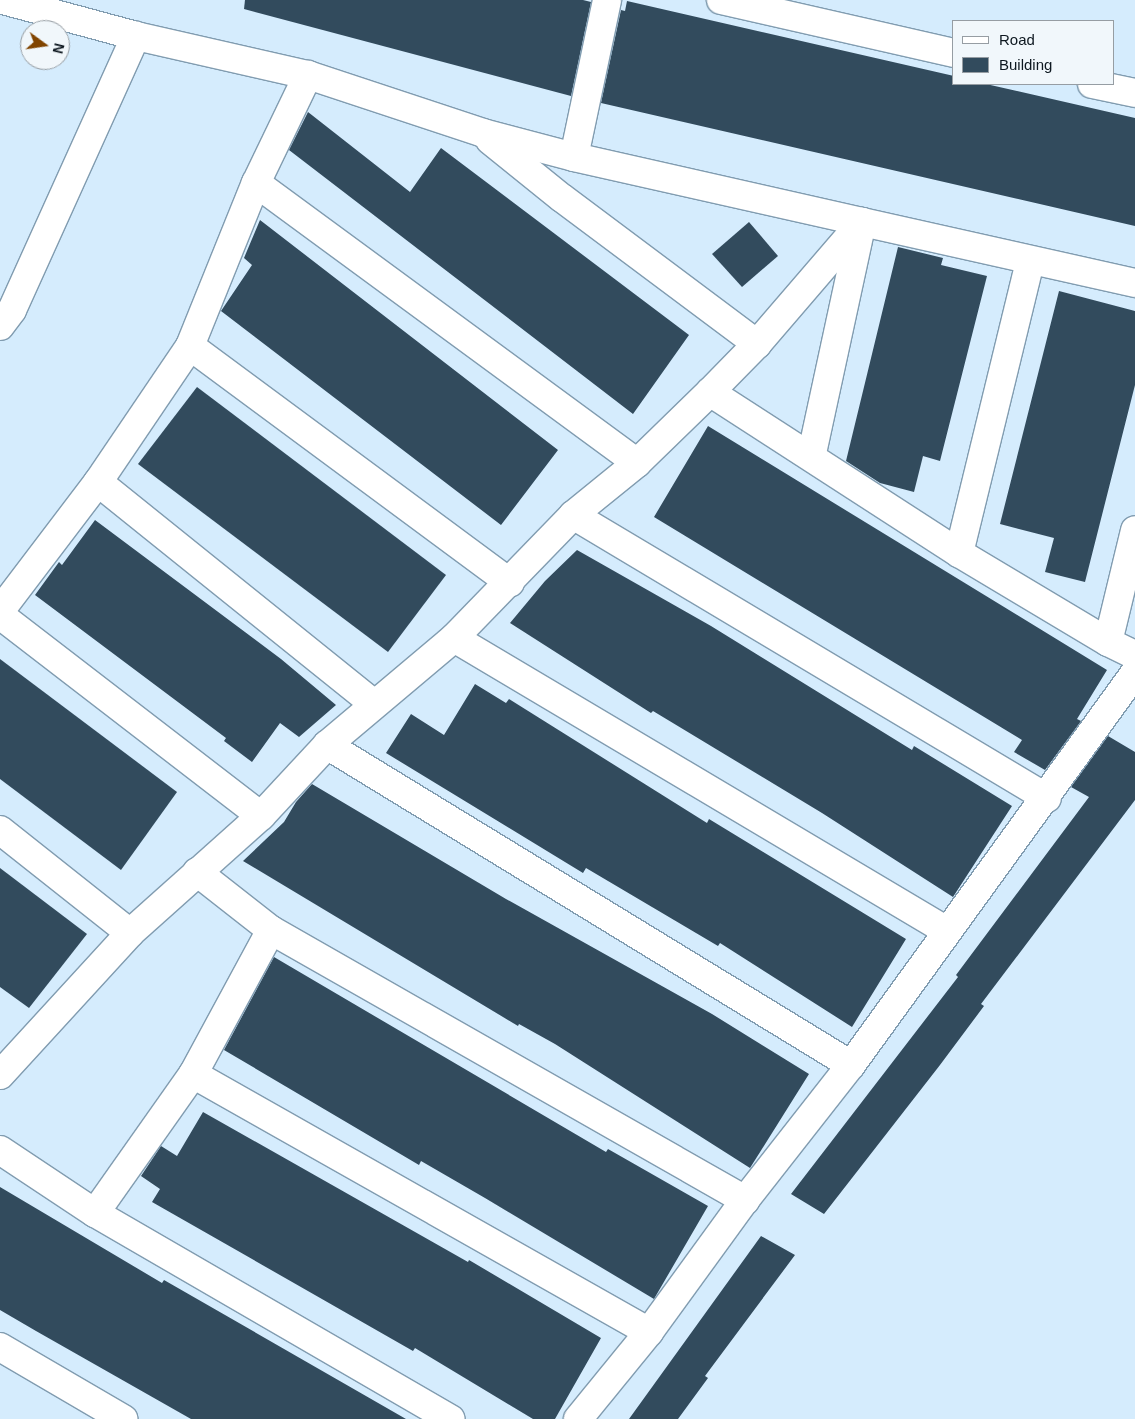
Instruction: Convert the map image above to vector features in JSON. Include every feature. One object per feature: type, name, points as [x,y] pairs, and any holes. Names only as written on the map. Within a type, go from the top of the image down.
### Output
[{"type":"street","points":[[3,0],[136,36],[308,75],[482,134],[574,158],[862,222],[1030,262],[1135,283]]},
{"type":"street","points":[[574,158],[607,0]]},
{"type":"street","points":[[722,0],[952,53]]},
{"type":"street","points":[[0,326],[12,310],[136,36]]},
{"type":"street","points":[[0,611],[98,482],[190,346],[256,183],[308,75]]},
{"type":"street","points":[[1097,85],[1135,93]]},
{"type":"street","points":[[482,134],[562,198],[757,344]]},
{"type":"street","points":[[256,183],[637,463]]},
{"type":"street","points":[[5,1060],[130,933],[261,816],[328,745],[454,638],[510,583],[573,515],[637,463],[710,392],[757,344],[862,222]]},
{"type":"street","points":[[811,456],[862,222]]},
{"type":"street","points":[[959,552],[1030,262]]},
{"type":"street","points":[[190,346],[510,583]]},
{"type":"street","points":[[710,392],[959,552],[1108,642],[1135,655]]},
{"type":"street","points":[[98,482],[374,704]]},
{"type":"street","points":[[573,515],[1047,798]]},
{"type":"street","points":[[1108,642],[1135,530]]},
{"type":"street","points":[[0,615],[261,816]]},
{"type":"street","points":[[454,638],[947,930]]},
{"type":"street","points":[[578,1419],[649,1332],[746,1200],[851,1065],[947,930],[1047,798],[1135,672]]},
{"type":"street","points":[[328,745],[851,1065]]},
{"type":"street","points":[[0,830],[130,933]]},
{"type":"street","points":[[197,872],[271,930],[746,1200]]},
{"type":"street","points":[[95,1212],[193,1074],[271,930]]},
{"type":"street","points":[[193,1074],[649,1332]]},
{"type":"street","points":[[0,1150],[95,1212],[451,1419]]},
{"type":"street","points":[[0,1347],[123,1419]]},
{"type":"building","points":[[245,0],[583,0],[591,2],[571,96],[244,9]]},
{"type":"building","points":[[627,1],[952,76],[952,85],[990,85],[1135,118],[1135,226],[601,103],[621,10],[625,11]]},
{"type":"building","points":[[308,112],[410,192],[441,148],[689,335],[633,414],[289,150]]},
{"type":"building","points":[[260,220],[558,450],[501,525],[221,311],[252,265],[244,258]]},
{"type":"building","points":[[749,222],[778,256],[742,287],[712,254]]},
{"type":"building","points":[[898,247],[943,258],[941,265],[987,276],[940,461],[923,456],[914,492],[880,483],[846,461]]},
{"type":"building","points":[[1059,291],[1135,311],[1135,385],[1085,582],[1045,572],[1054,538],[1000,524]]},
{"type":"building","points":[[197,387],[446,575],[388,652],[138,464]]},
{"type":"building","points":[[708,426],[1107,670],[1077,719],[1081,721],[1045,770],[1014,752],[1022,740],[654,517]]},
{"type":"building","points":[[95,520],[281,659],[336,705],[299,737],[280,723],[252,762],[224,741],[226,738],[35,595],[59,562],[62,565]]},
{"type":"building","points":[[577,550],[711,626],[912,750],[914,746],[1012,806],[953,897],[822,813],[653,711],[651,713],[510,623],[545,581]]},
{"type":"building","points":[[0,659],[177,792],[121,870],[0,779]]},
{"type":"building","points":[[475,684],[506,703],[509,699],[707,823],[709,819],[906,939],[852,1027],[720,943],[718,946],[586,868],[583,873],[386,753],[411,714],[444,735]]},
{"type":"building","points":[[1108,736],[1135,752],[1135,800],[981,1004],[984,1006],[940,1065],[824,1214],[791,1194],[958,977],[956,975],[1089,797],[1071,787]]},
{"type":"building","points":[[312,784],[506,899],[712,1014],[809,1074],[750,1168],[555,1044],[519,1024],[518,1026],[243,861],[284,822],[296,802]]},
{"type":"building","points":[[0,868],[87,934],[29,1008],[0,987]]},
{"type":"building","points":[[274,957],[606,1152],[608,1149],[708,1206],[654,1299],[485,1198],[421,1161],[419,1165],[224,1050]]},
{"type":"building","points":[[203,1112],[468,1262],[469,1260],[601,1338],[555,1419],[533,1419],[415,1348],[413,1351],[152,1202],[160,1189],[141,1176],[161,1146],[177,1156]]},
{"type":"building","points":[[0,1187],[162,1283],[164,1280],[406,1419],[191,1419],[36,1331],[0,1310]]},
{"type":"building","points":[[761,1236],[795,1255],[705,1376],[708,1378],[678,1419],[629,1419]]}]
